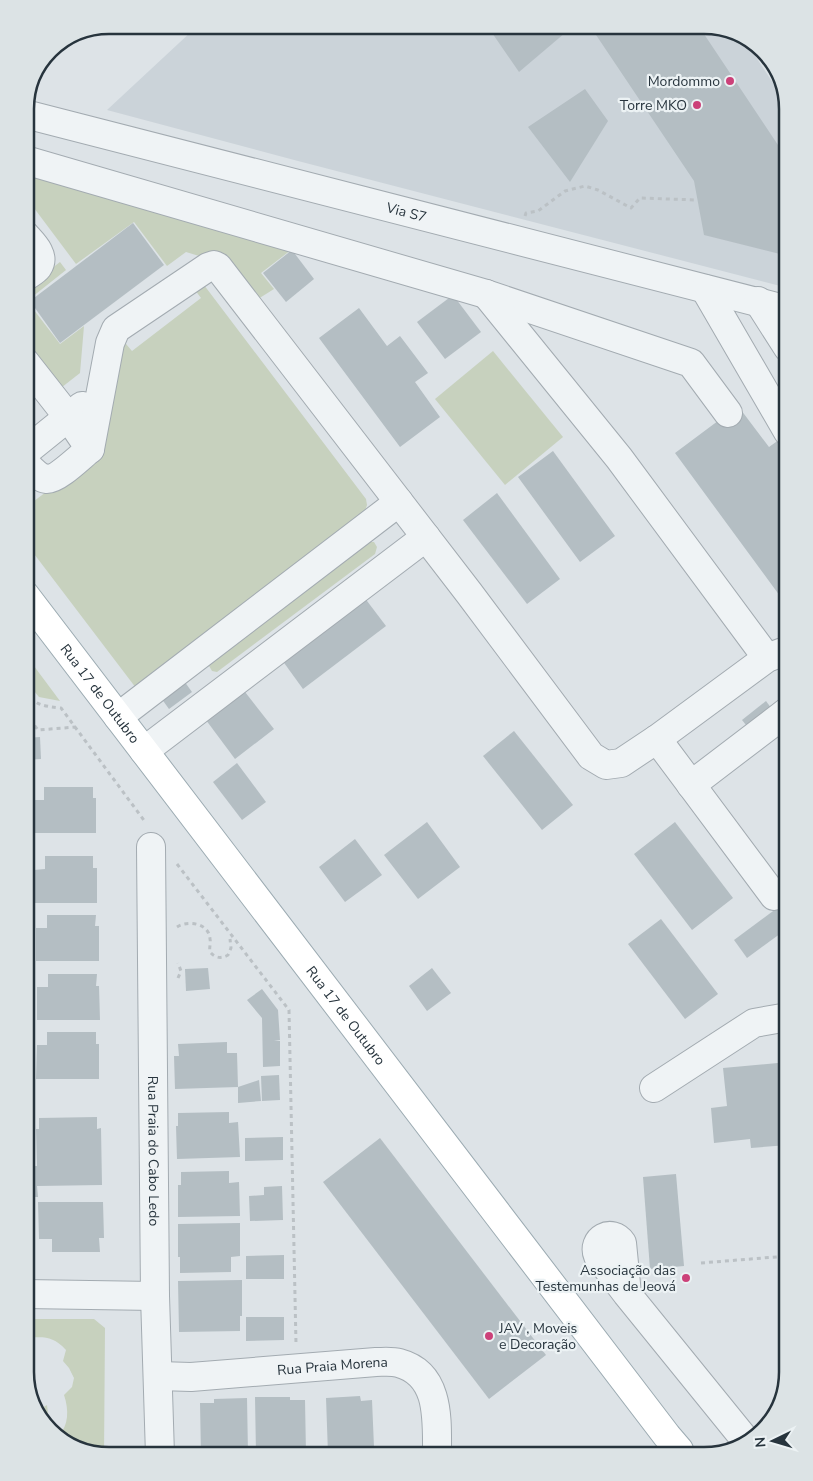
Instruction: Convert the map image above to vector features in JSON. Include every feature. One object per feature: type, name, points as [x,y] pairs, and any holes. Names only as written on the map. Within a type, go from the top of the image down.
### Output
[{"type":"main road","name":"Rua 17 de Outubro","points":[[34,607],[674,1445]]},
{"type":"street","name":"Via S7","points":[[34,116],[779,308]]},
{"type":"street","points":[[34,163],[486,294],[691,362],[728,413]]},
{"type":"street","points":[[34,246],[39,252],[40,258],[39,266],[34,270]]},
{"type":"street","points":[[34,472],[40,477],[49,479],[57,476],[90,449],[110,343],[116,330],[208,267],[214,265],[218,267],[426,537],[591,756],[606,765],[621,763],[778,654],[486,294]]},
{"type":"street","points":[[705,289],[779,416]]},
{"type":"street","points":[[758,302],[779,334]]},
{"type":"street","points":[[34,374],[90,449]]},
{"type":"street","points":[[34,445],[102,388]]},
{"type":"street","points":[[118,717],[399,502]]},
{"type":"street","points":[[144,752],[426,537]]},
{"type":"street","points":[[690,785],[779,718]]},
{"type":"street","points":[[658,739],[690,785],[774,896]]},
{"type":"street","name":"Rua Praia do Cabo Ledo","points":[[151,838],[155,1296],[160,1447]]},
{"type":"street","points":[[654,1088],[754,1023],[779,1019]]},
{"type":"street","points":[[34,1294],[155,1296]]},
{"type":"street","points":[[627,1294],[742,1437]]},
{"type":"street","name":"Rua Praia Morena","points":[[158,1376],[191,1377],[376,1362],[399,1363],[415,1370],[428,1383],[434,1400],[437,1447]]},
{"type":"path","points":[[524,220],[526,213],[538,211],[565,191],[585,186],[598,190],[631,208],[640,198],[697,200]]},
{"type":"path","points":[[34,701],[39,705],[61,708],[76,727],[151,838]]},
{"type":"path","points":[[34,725],[38,730],[76,727]]},
{"type":"path","points":[[175,861],[290,1010],[296,1350]]},
{"type":"path","points":[[176,928],[181,924],[188,923],[202,926],[210,938],[210,952],[221,958],[228,955],[231,948],[230,939]]},
{"type":"path","points":[[174,980],[178,978],[181,971],[176,961]]},
{"type":"path","points":[[701,1263],[779,1257]]},
{"type":"shaded area","points":[[189,34],[719,35],[738,41],[751,50],[776,88],[778,94],[779,286],[298,161],[107,110]]},
{"type":"green space","points":[[34,175],[291,250],[261,273],[274,289],[250,304],[219,262],[186,252],[167,266],[134,222],[76,264],[34,208]]},
{"type":"green space","points":[[60,262],[66,270],[34,295],[34,282]]},
{"type":"green space","points":[[204,285],[366,499],[367,505],[365,511],[136,688],[34,554],[34,501],[97,453],[121,338],[132,351],[201,298],[192,286]]},
{"type":"green space","points":[[34,310],[60,344],[84,326],[80,373],[57,391],[34,362]]},
{"type":"green space","points":[[493,351],[563,437],[505,485],[435,399]]},
{"type":"green space","points":[[370,542],[374,542],[377,547],[375,554],[217,672],[212,671],[208,664]]},
{"type":"green space","points":[[34,666],[60,701],[39,697],[34,691]]},
{"type":"green space","points":[[34,1319],[94,1319],[105,1328],[104,1447],[80,1442],[62,1431],[67,1417],[64,1395],[72,1387],[74,1378],[63,1361],[66,1350],[52,1339],[34,1337]]},
{"type":"green space","points":[[47,1405],[47,1415],[44,1410],[43,1408]]},
{"type":"building","points":[[493,34],[564,34],[519,72]]},
{"type":"building","name":"Torre MKO","points":[[595,34],[704,34],[779,146],[779,254],[704,235],[694,181]]},
{"type":"building","points":[[585,89],[608,121],[570,182],[528,127]]},
{"type":"building","points":[[133,223],[164,265],[60,343],[34,307],[34,298]]},
{"type":"building","points":[[292,250],[314,279],[286,302],[263,273]]},
{"type":"building","points":[[453,295],[481,332],[445,359],[417,322]]},
{"type":"building","points":[[359,308],[387,346],[400,336],[428,373],[415,382],[440,417],[400,447],[319,338]]},
{"type":"building","points":[[779,385],[779,395],[774,389]]},
{"type":"building","points":[[738,406],[769,447],[779,440],[779,595],[675,453]]},
{"type":"building","points":[[553,451],[615,536],[580,562],[518,477]]},
{"type":"building","points":[[497,493],[560,579],[527,604],[463,520]]},
{"type":"building","points":[[364,597],[386,626],[303,689],[282,660]]},
{"type":"building","points":[[179,674],[192,692],[169,709],[156,691]]},
{"type":"building","points":[[238,683],[274,729],[235,759],[200,712]]},
{"type":"building","points":[[766,701],[774,712],[750,730],[742,720]]},
{"type":"building","points":[[514,731],[573,805],[542,830],[483,756]]},
{"type":"building","points":[[34,737],[40,737],[41,759],[34,759]]},
{"type":"building","points":[[237,763],[266,802],[242,820],[213,782]]},
{"type":"building","points":[[44,787],[93,787],[93,798],[96,798],[96,833],[34,833],[34,800],[44,800]]},
{"type":"building","points":[[427,822],[460,867],[418,899],[384,855]]},
{"type":"building","points":[[675,822],[733,898],[692,930],[634,854]]},
{"type":"building","points":[[355,839],[382,875],[345,902],[319,867]]},
{"type":"building","points":[[45,856],[93,856],[93,868],[97,868],[97,903],[34,903],[34,870],[45,869]]},
{"type":"building","points":[[779,907],[779,935],[747,958],[734,940]]},
{"type":"building","points":[[47,915],[96,915],[95,926],[99,926],[99,961],[36,961],[36,928],[47,928]]},
{"type":"building","points":[[661,919],[718,994],[685,1019],[628,944]]},
{"type":"building","points":[[208,968],[210,989],[186,991],[185,969]]},
{"type":"building","points":[[432,968],[451,993],[427,1011],[409,986]]},
{"type":"building","points":[[48,974],[97,974],[96,986],[99,986],[100,1020],[37,1020],[37,987],[48,987]]},
{"type":"building","points":[[262,989],[278,1010],[280,1040],[274,1040],[280,1041],[280,1066],[263,1067],[262,1018],[247,1000]]},
{"type":"building","points":[[47,1032],[96,1032],[96,1044],[99,1044],[99,1079],[36,1079],[37,1045],[47,1045]]},
{"type":"building","points":[[227,1042],[227,1053],[237,1053],[238,1087],[175,1089],[174,1056],[179,1056],[178,1044]]},
{"type":"building","points":[[779,1063],[779,1146],[751,1148],[750,1139],[714,1143],[711,1108],[727,1106],[723,1068]]},
{"type":"building","points":[[279,1075],[280,1100],[262,1101],[261,1076]]},
{"type":"building","points":[[259,1080],[261,1101],[238,1103],[238,1087]]},
{"type":"building","points":[[229,1112],[229,1123],[238,1122],[240,1157],[177,1159],[176,1126],[178,1126],[178,1113]]},
{"type":"building","points":[[97,1117],[97,1129],[101,1128],[102,1185],[37,1186],[38,1197],[34,1197],[34,1166],[37,1166],[36,1129],[39,1129],[39,1118]]},
{"type":"building","points":[[283,1137],[283,1160],[245,1161],[245,1138]]},
{"type":"building","points":[[380,1138],[546,1355],[489,1399],[323,1182]]},
{"type":"building","points":[[229,1171],[229,1183],[239,1182],[240,1216],[178,1217],[178,1185],[181,1185],[181,1172]]},
{"type":"building","points":[[676,1174],[684,1266],[650,1269],[643,1177]]},
{"type":"building","points":[[282,1186],[283,1220],[250,1221],[249,1196],[264,1195],[264,1187]]},
{"type":"building","points":[[38,1202],[103,1202],[104,1238],[99,1238],[100,1252],[52,1252],[52,1239],[39,1239]]},
{"type":"building","points":[[240,1223],[240,1256],[231,1257],[231,1272],[180,1273],[178,1224]]},
{"type":"building","points":[[284,1255],[284,1279],[246,1279],[246,1256]]},
{"type":"building","points":[[242,1280],[240,1331],[179,1332],[178,1281]]},
{"type":"building","points":[[246,1317],[284,1317],[284,1340],[246,1341]]},
{"type":"building","points":[[360,1396],[361,1401],[372,1400],[374,1447],[328,1447],[326,1398]]},
{"type":"building","points":[[255,1397],[290,1397],[290,1400],[305,1400],[306,1447],[256,1447]]},
{"type":"building","points":[[247,1398],[248,1447],[201,1447],[200,1403],[214,1403],[214,1399]]},
{"type":"place","name":"Mordommo","points":[[730,81]]},
{"type":"place","name":"Torre MKO","points":[[697,105]]},
{"type":"place","name":"Associação das Testemunhas de Jeová","points":[[686,1278]]},
{"type":"place","name":"JAV , Moveis e Decoração","points":[[489,1336]]}]
